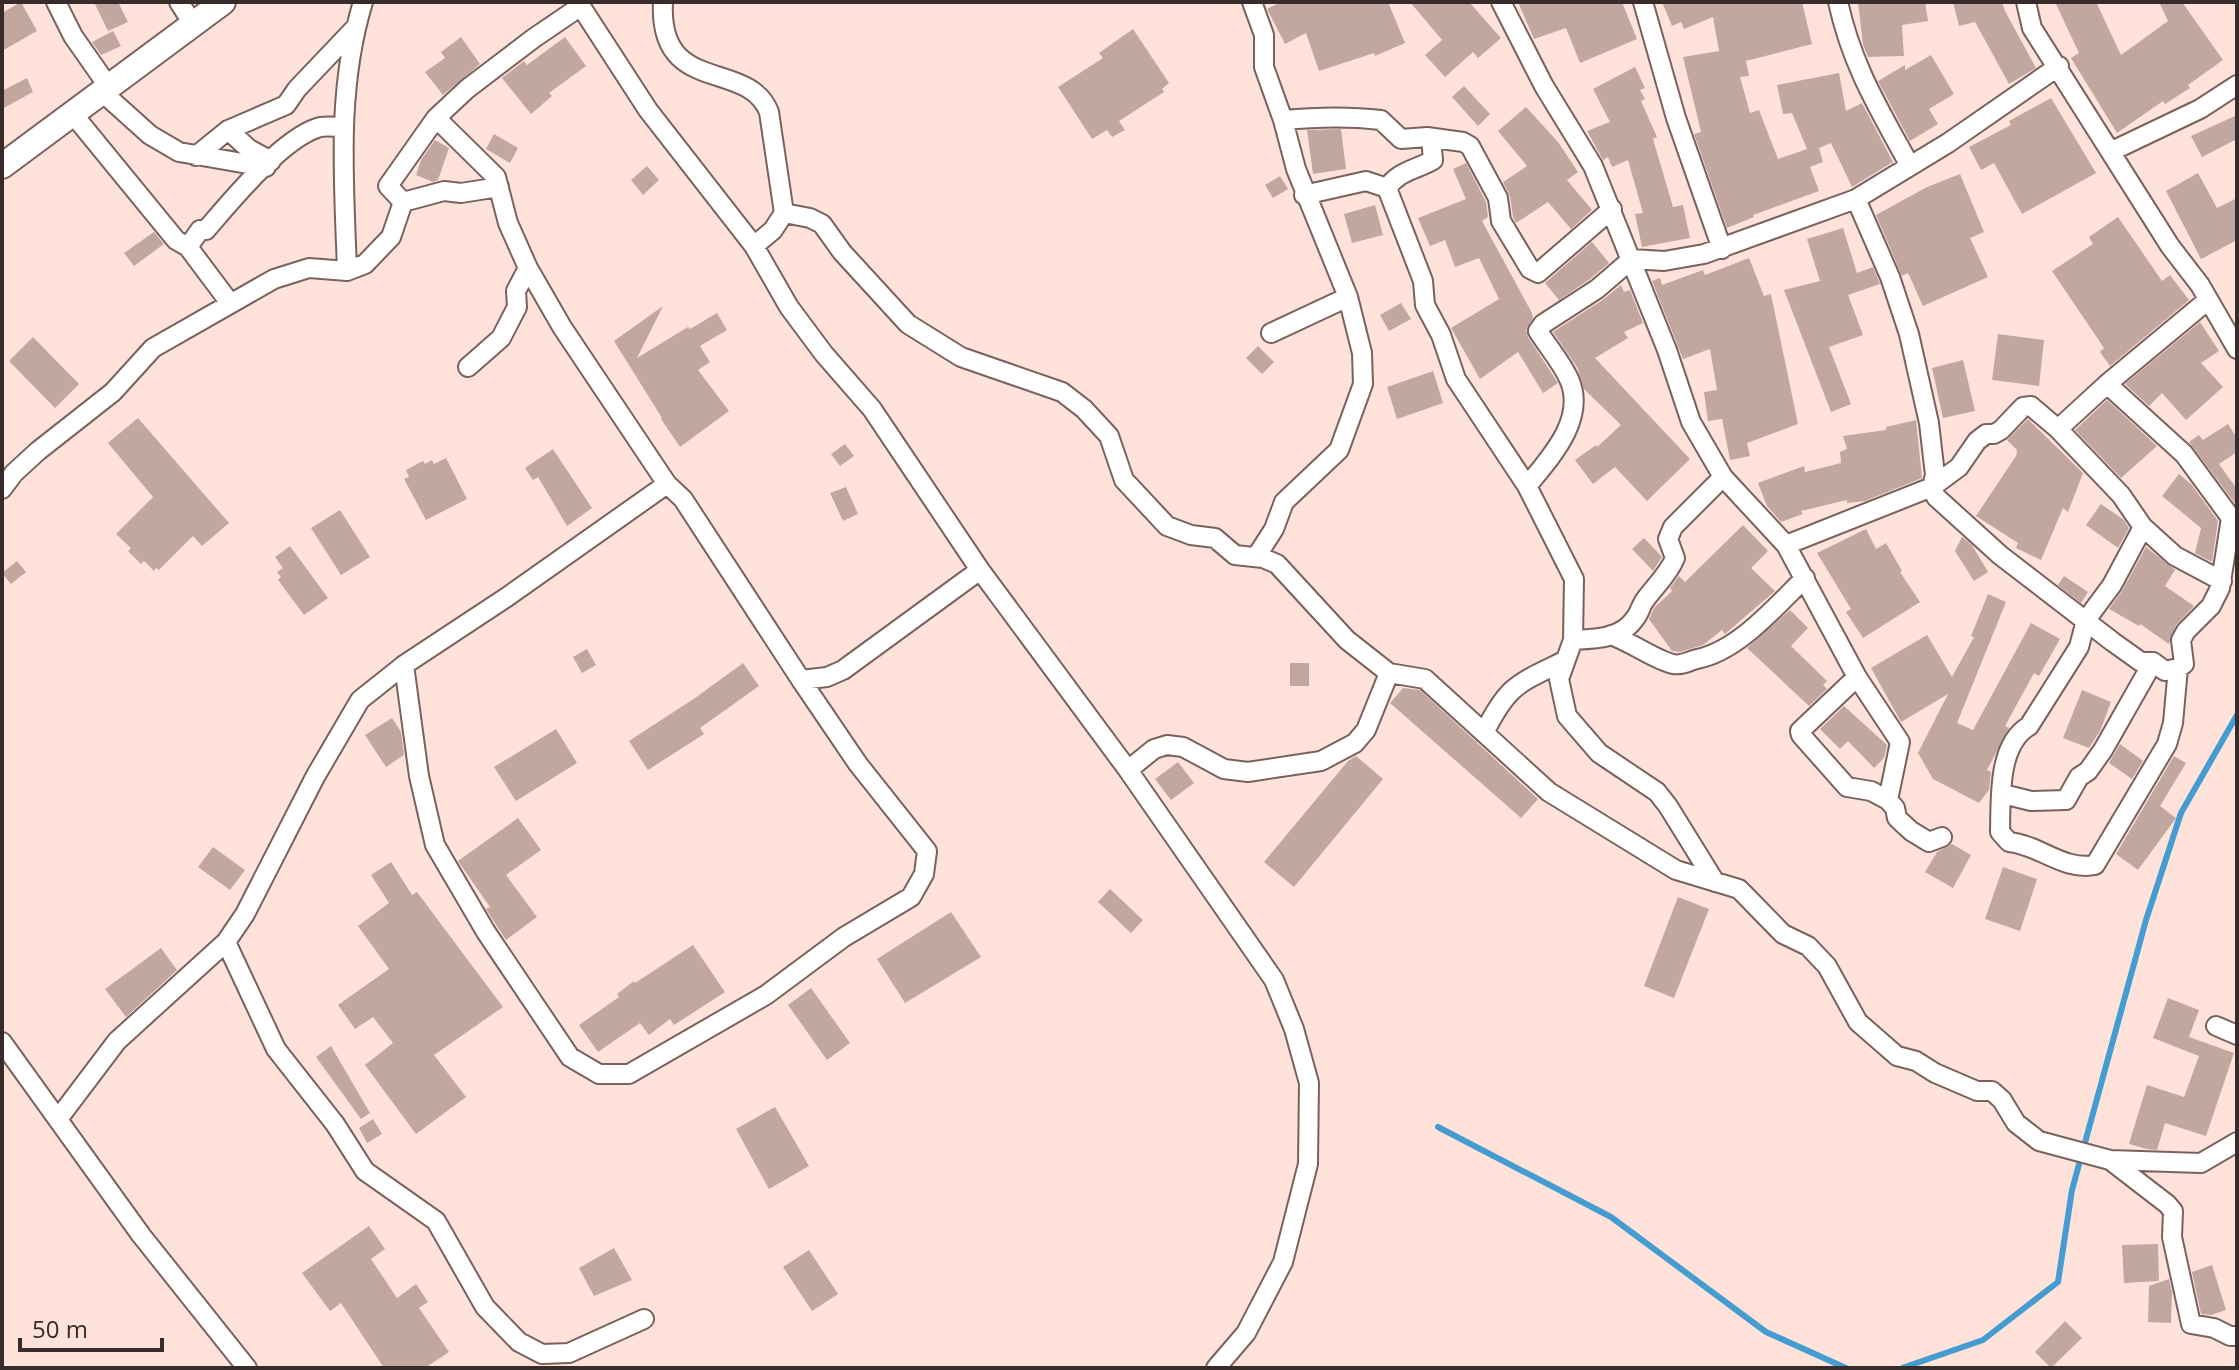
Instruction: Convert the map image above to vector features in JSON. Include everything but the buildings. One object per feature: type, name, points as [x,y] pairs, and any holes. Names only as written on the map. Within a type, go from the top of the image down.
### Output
[{"type":"main road","points":[[2,166],[223,2]]},
{"type":"street","points":[[56,2],[104,88],[150,135],[179,152],[268,164]]},
{"type":"street","points":[[179,2],[193,24]]},
{"type":"street","points":[[347,271],[342,127],[356,27],[363,2]]},
{"type":"street","points":[[663,2],[662,20],[670,44],[689,67],[764,97],[784,213],[773,230],[754,246]]},
{"type":"street","points":[[1252,2],[1264,35],[1264,67],[1304,195],[1348,297],[1362,353],[1363,384],[1339,450],[1284,502],[1274,529],[1256,557]]},
{"type":"street","points":[[1501,2],[1544,86],[1593,166],[1667,350],[1691,422],[1723,477],[1786,545],[1857,677],[1900,742],[1888,800]]},
{"type":"street","points":[[1643,2],[1676,118],[1722,249]]},
{"type":"street","points":[[1838,2],[1846,39],[1861,76],[1910,166]]},
{"type":"street","points":[[2026,2],[2032,28],[2237,349]]},
{"type":"street","points":[[403,202],[388,186],[436,118],[467,89],[580,4],[648,110],[754,246],[789,307],[824,354],[872,409],[980,570],[1128,770],[1274,980],[1294,1029],[1309,1083],[1308,1164],[1283,1262],[1246,1333],[1216,1368]]},
{"type":"street","points":[[196,156],[228,130],[286,105],[297,89],[356,27]]},
{"type":"street","points":[[1527,486],[1559,446],[1572,416],[1573,391],[1569,377],[1538,331],[1543,324],[1597,289],[1632,259],[1664,261],[1722,249],[1856,199],[2059,66]]},
{"type":"street","points":[[2112,151],[2200,109],[2237,85]]},
{"type":"street","points":[[72,113],[176,240],[188,247],[230,303]]},
{"type":"street","points":[[1283,120],[1338,116],[1352,120],[1381,120],[1401,139],[1431,138],[1463,142],[1474,151],[1498,198],[1501,221],[1530,269],[1538,273],[1612,209]]},
{"type":"street","points":[[404,665],[419,776],[435,845],[486,932],[570,1057],[599,1074],[629,1074],[766,995],[844,937],[911,897],[924,874],[927,851],[858,764],[683,499],[667,484],[562,327],[528,268],[508,223],[496,177],[436,118]]},
{"type":"street","points":[[188,247],[200,230],[206,230],[298,136],[320,126],[342,127]]},
{"type":"street","points":[[228,130],[268,164]]},
{"type":"street","points":[[1387,188],[1394,178],[1408,169],[1433,160],[1431,138]]},
{"type":"street","points":[[1304,195],[1366,181],[1387,188]]},
{"type":"street","points":[[403,202],[444,191],[461,193],[499,187]]},
{"type":"street","points":[[1387,188],[1423,281],[1425,305],[1441,335],[1456,379],[1527,486],[1574,579],[1573,640],[1559,679],[1567,716],[1599,753],[1657,792],[1715,882]]},
{"type":"street","points":[[1856,199],[1890,277],[1909,334],[1929,423],[1935,475],[1932,487],[1936,497],[2000,555],[2141,662],[2153,662],[2165,671],[2184,664],[2181,640],[2211,606],[2222,581],[2234,516],[2184,454],[2107,384]]},
{"type":"street","points":[[2,489],[38,451],[113,392],[153,348],[274,279],[309,268],[347,271],[365,264],[391,237],[403,202]]},
{"type":"street","points":[[784,213],[810,218],[822,224],[842,252],[908,324],[961,357],[1062,392],[1084,409],[1109,436],[1124,480],[1167,526],[1191,535],[1215,538],[1235,555],[1256,557],[1277,564],[1347,640],[1389,673],[1425,679],[1549,792],[1676,870],[1739,889],[1783,934],[1808,946],[1827,966],[1858,1022],[1897,1056],[1916,1061],[1977,1091],[1992,1091],[2002,1100],[2016,1123],[2039,1141],[2110,1160],[2201,1163],[2237,1142]]},
{"type":"street","points":[[468,367],[501,338],[517,307],[516,291],[528,268]]},
{"type":"street","points":[[1271,333],[1348,297]]},
{"type":"street","points":[[2058,429],[2208,300]]},
{"type":"street","points":[[1786,545],[1932,487],[1959,467],[1977,441],[1986,434],[2001,430],[2023,407],[2031,406],[2058,429],[2121,495],[2143,527],[2175,556],[2222,581]]},
{"type":"street","points":[[1573,640],[1605,639],[1625,630],[1637,617],[1642,604],[1675,558],[1668,539],[1673,527],[1723,477]]},
{"type":"street","points":[[58,1119],[117,1041],[226,942],[245,914],[315,777],[360,700],[404,665],[667,484]]},
{"type":"street","points":[[2143,527],[2112,585],[2086,620],[2079,647],[2029,726],[2019,732],[2012,746],[2003,769],[2000,832],[2009,842],[2021,843],[2076,867],[2095,865],[2167,744],[2173,723],[2178,668]]},
{"type":"street","points":[[801,680],[827,677],[843,670],[980,570]]},
{"type":"street","points":[[1611,635],[1669,663],[1681,665],[1705,658],[1729,648],[1805,578]]},
{"type":"street","points":[[1484,733],[1498,703],[1515,685],[1564,661]]},
{"type":"street","points":[[2003,794],[2025,797],[2031,801],[2066,800],[2079,777],[2088,771],[2103,750],[2153,662]]},
{"type":"street","points":[[1128,770],[1154,749],[1167,745],[1183,747],[1224,769],[1248,772],[1321,761],[1355,743],[1366,730],[1389,673]]},
{"type":"street","points":[[1857,677],[1800,731],[1801,735],[1847,787],[1871,791],[1888,800],[1895,808],[1897,818],[1929,842],[1942,837]]},
{"type":"street","points":[[226,942],[276,1049],[335,1124],[365,1171],[436,1221],[485,1307],[519,1342],[542,1354],[569,1353],[644,1319]]},
{"type":"street","points":[[2216,1026],[2237,1035]]},
{"type":"street","points":[[2,1042],[141,1235],[247,1368]]},
{"type":"street","points":[[2110,1160],[2173,1211],[2172,1237],[2191,1324],[2237,1336]]},
{"type":"waterway","points":[[1902,1368],[1983,1340],[2058,1282],[2072,1190],[2146,920],[2181,813],[2237,715]]},
{"type":"waterway","points":[[1438,1127],[1611,1217],[1766,1332],[1846,1368]]}]
